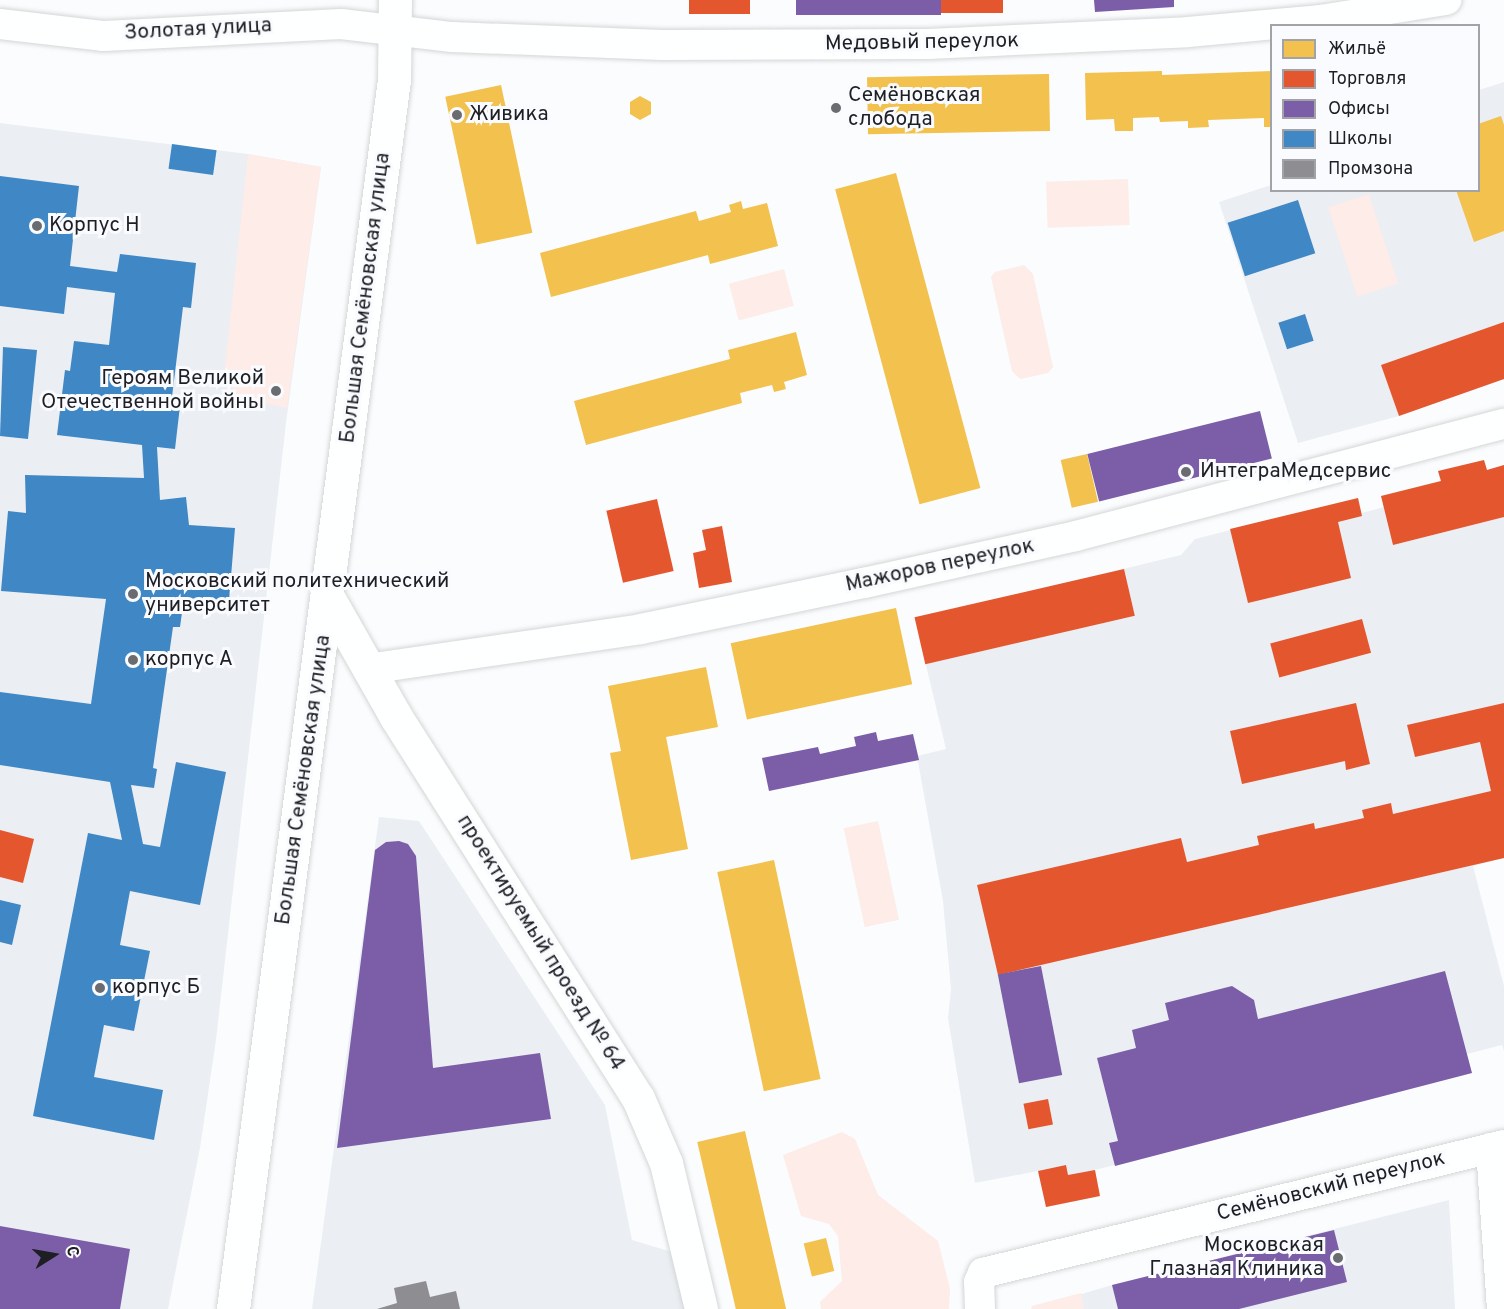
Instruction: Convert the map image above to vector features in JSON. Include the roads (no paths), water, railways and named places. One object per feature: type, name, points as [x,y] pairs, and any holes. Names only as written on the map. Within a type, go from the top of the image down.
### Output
[{"type":"main road","name":"Большая Семёновская улица","points":[[233,1309],[329,599],[394,80],[396,15]]},
{"type":"main road","name":"проектируемый проезд № 64","points":[[329,599],[368,669],[638,1098],[666,1162],[701,1309]]},
{"type":"street","name":"Медовый переулок","points":[[1277,24],[1322,20],[1446,0]]},
{"type":"street","name":"Медовый переулок","points":[[396,15],[452,37],[662,45],[927,44],[1188,32],[1270,25]]},
{"type":"street","name":"Золотая улица","points":[[0,24],[104,36],[341,24],[396,15]]},
{"type":"street","name":"Мажоров переулок","points":[[368,669],[640,629],[864,584],[1076,536],[1504,424]]},
{"type":"street","name":"Семёновский переулок","points":[[980,1309],[979,1282],[983,1273],[1498,1146]]},
{"type":"street","points":[[1498,1146],[1502,1309]]},
{"type":"place","name":"Семёновская слобода","points":[[836,108]]},
{"type":"place","name":"Живика","points":[[457,115]]},
{"type":"place","name":"Корпус Н","points":[[37,226]]},
{"type":"place","name":"Героям Великой Отечественной войны","points":[[276,391]]},
{"type":"place","name":"ИнтеграМедсервис","points":[[1186,472]]},
{"type":"place","name":"Московский политехнический университет","points":[[133,594]]},
{"type":"place","name":"корпус А","points":[[133,660]]},
{"type":"place","name":"корпус Б","points":[[100,988]]},
{"type":"place","name":"Московская Глазная Клиника","points":[[1338,1258]]}]
